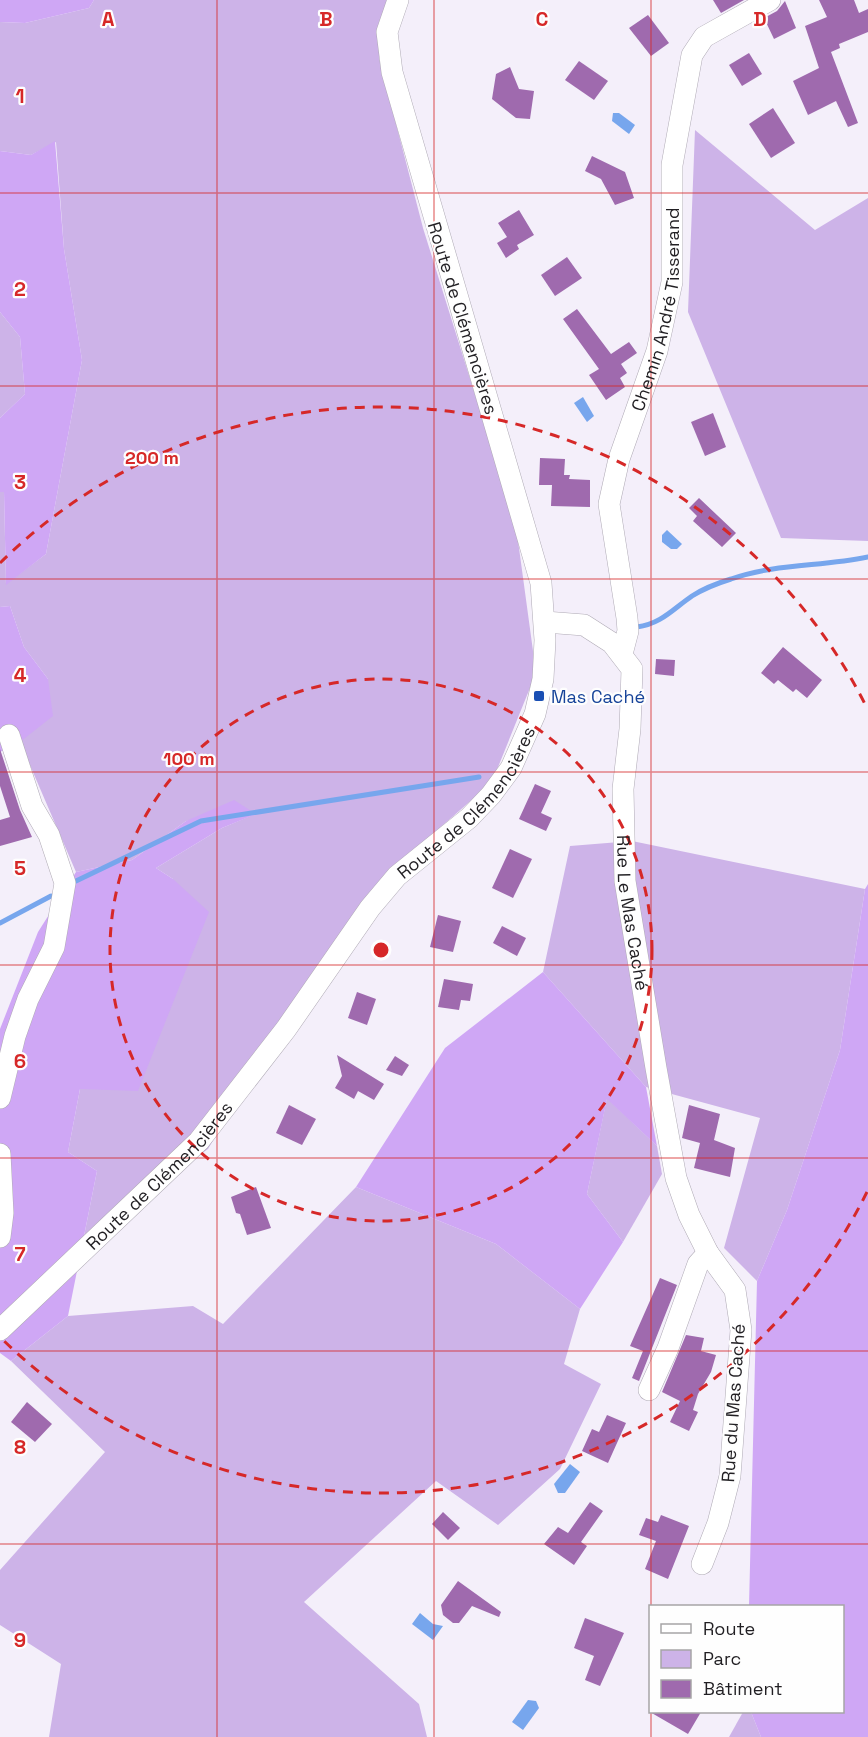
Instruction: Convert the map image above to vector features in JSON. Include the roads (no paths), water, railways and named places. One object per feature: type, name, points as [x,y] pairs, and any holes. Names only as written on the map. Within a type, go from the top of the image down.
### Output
[{"type":"street","name":"Route de Clémencières","points":[[0,1330],[199,1141],[286,1029],[370,908],[397,876],[469,818],[491,795],[511,768],[535,714],[544,669],[545,622],[535,556],[418,171],[392,72],[387,33],[398,0]]},
{"type":"street","name":"Chemin André Tisserand","points":[[622,654],[628,631],[627,618],[609,504],[619,459],[657,351],[672,282],[672,156],[692,55],[704,37],[770,0]]},
{"type":"street","points":[[545,622],[584,625],[612,643],[622,654]]},
{"type":"street","name":"Rue Le Mas Caché","points":[[622,654],[632,669],[630,729],[623,789],[625,881],[669,1150],[689,1215],[708,1253]]},
{"type":"street","points":[[0,1098],[15,1036],[28,999],[54,947],[65,883],[49,836],[32,807],[9,735]]},
{"type":"street","points":[[0,1154],[3,1213],[0,1236]]},
{"type":"street","points":[[650,1390],[698,1264],[708,1253]]},
{"type":"street","name":"Rue du Mas Caché","points":[[702,1564],[718,1524],[730,1476],[741,1330],[735,1290],[708,1253]]},
{"type":"water","points":[[613,113],[619,113],[635,125],[629,134],[612,121]]},
{"type":"water","points":[[583,397],[594,416],[587,422],[574,403]]},
{"type":"water","points":[[667,530],[682,544],[677,549],[671,549],[662,542],[662,535]]},
{"type":"water","points":[[570,1464],[580,1472],[565,1493],[558,1493],[554,1484]]},
{"type":"water","points":[[420,1613],[433,1624],[443,1626],[433,1640],[412,1624]]},
{"type":"water","points":[[528,1700],[536,1701],[539,1708],[523,1730],[512,1722]]},
{"type":"waterway","points":[[637,627],[653,623],[696,593],[731,579],[765,570],[868,557]]},
{"type":"waterway","points":[[76,881],[201,821],[479,777]]},
{"type":"waterway","points":[[0,923],[51,896]]},
{"type":"place","name":"Mas Caché","points":[[539,696]]}]
